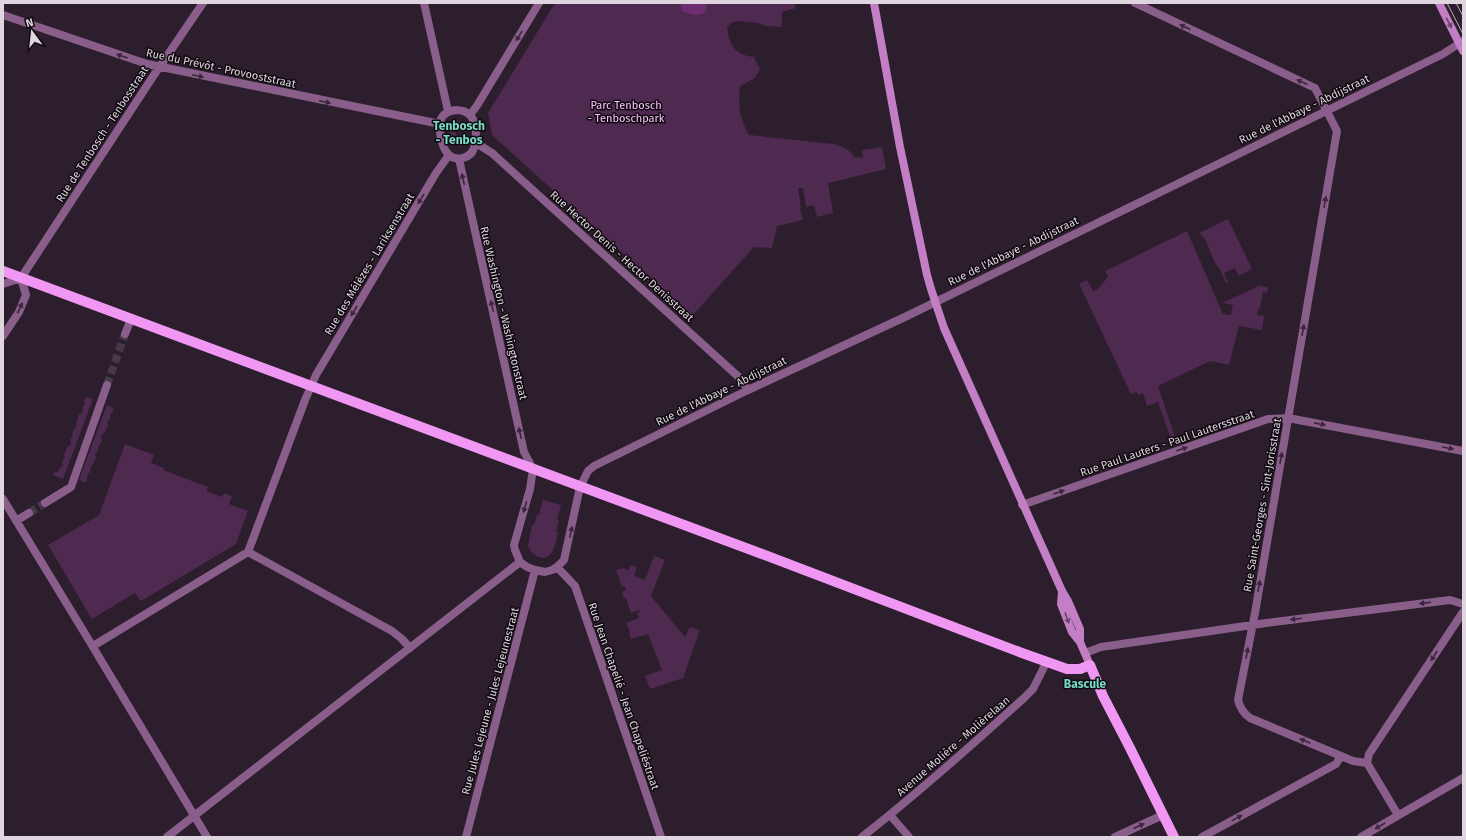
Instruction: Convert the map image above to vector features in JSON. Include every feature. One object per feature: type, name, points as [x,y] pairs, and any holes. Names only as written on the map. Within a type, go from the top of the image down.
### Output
[{"type":"main road","points":[[874,3],[900,147],[927,276],[944,328],[1022,505],[1062,591],[1061,604],[1072,632],[1080,642],[1106,702],[1174,837]]},
{"type":"main road","points":[[1439,3],[1462,45]]},
{"type":"main road","points":[[3,271],[1067,669],[1080,669],[1090,665]]},
{"type":"street","name":"Rue de Tenbosch - Tenbosstraat","points":[[21,278],[203,3]]},
{"type":"street","points":[[424,3],[448,111]]},
{"type":"street","points":[[470,115],[539,3]]},
{"type":"street","name":"Rue Saint-Georges - Sint-Jorisstraat","points":[[1135,3],[1315,88],[1337,131],[1238,700],[1240,707],[1250,718],[1353,761],[1367,763]]},
{"type":"street","name":"Rue du Prévôt - Provooststraat","points":[[3,15],[147,64],[440,124]]},
{"type":"street","name":"Rue de l'Abbaye - Abdijstraat","points":[[557,567],[564,560],[580,487],[588,470],[594,466],[1462,45]]},
{"type":"street","points":[[448,111],[463,111],[470,115],[476,132],[476,143],[473,152],[467,157],[459,159],[449,155],[443,146],[440,124],[442,117],[448,111]]},
{"type":"street","name":"Rue Hector Denis - Hector Denisstraat","points":[[476,143],[492,153],[742,380],[748,390]]},
{"type":"street","name":"Rue des Mélèzes - Lariksenstraat","points":[[248,552],[316,374],[436,173],[449,155]]},
{"type":"street","name":"Rue Washington - Washingtonstraat","points":[[459,159],[524,452],[533,469]]},
{"type":"street","points":[[3,284],[21,278],[26,295],[19,312],[3,336]]},
{"type":"street","points":[[125,334],[131,319]]},
{"type":"street","points":[[45,503],[71,487],[107,385]]},
{"type":"street","name":"Rue Paul Lauters - Paul Lautersstraat","points":[[1022,505],[1268,420],[1288,418],[1463,451]]},
{"type":"street","points":[[533,469],[530,489],[514,546],[520,562],[527,568],[545,572],[557,567]]},
{"type":"street","points":[[3,499],[207,837]]},
{"type":"street","points":[[16,521],[29,513]]},
{"type":"street","points":[[93,646],[248,552],[392,631],[410,648]]},
{"type":"street","points":[[166,837],[520,562]]},
{"type":"street","name":"Rue Jean Chapelié - Jean Chapeliéstraat","points":[[557,567],[575,586],[661,837]]},
{"type":"street","name":"Rue Jules Lejeune - Jules Lejeunestraat","points":[[466,837],[536,570]]},
{"type":"street","points":[[1085,653],[1101,647],[1252,625],[1450,600],[1463,604]]},
{"type":"street","points":[[1398,815],[1367,763],[1369,754],[1463,612]]},
{"type":"street","name":"Avenue Molière - Molièrelaan","points":[[862,837],[951,763],[1033,689],[1047,661]]},
{"type":"street","points":[[1202,837],[1336,764],[1341,756]]},
{"type":"street","points":[[1361,837],[1463,778]]},
{"type":"street","points":[[890,815],[909,837]]},
{"type":"street","points":[[1115,837],[1163,815]]},
{"type":"green space","name":"Parc Tenbosch - Tenboschpark","points":[[555,3],[794,3],[796,8],[782,12],[782,27],[738,21],[732,22],[727,27],[729,39],[734,48],[742,54],[754,57],[760,69],[755,78],[740,86],[740,111],[743,123],[749,135],[834,144],[848,150],[854,157],[863,158],[862,150],[882,147],[886,169],[828,183],[833,213],[817,217],[814,205],[806,207],[803,188],[798,188],[803,220],[777,226],[772,248],[754,247],[692,316],[492,135],[488,113]]},
{"type":"green space","points":[[456,120],[461,122],[465,130],[455,131],[457,136],[466,133],[466,142],[459,147],[454,144],[449,132],[451,123]]},
{"type":"green space","points":[[1228,219],[1252,269],[1239,276],[1235,268],[1224,273],[1228,282],[1226,283],[1220,269],[1215,263],[1205,239],[1199,233]]},
{"type":"green space","points":[[1187,231],[1223,314],[1231,315],[1233,305],[1222,303],[1259,286],[1268,287],[1267,293],[1263,292],[1260,309],[1258,309],[1257,315],[1264,316],[1262,330],[1239,326],[1229,365],[1210,361],[1158,386],[1175,437],[1171,439],[1158,402],[1147,406],[1143,393],[1138,395],[1137,392],[1131,394],[1079,284],[1087,280],[1093,291],[1098,289],[1108,277],[1105,271]]},
{"type":"green space","points":[[86,397],[93,399],[63,479],[53,475],[55,471],[58,472],[60,467],[62,467],[62,462],[65,457],[64,455],[68,446],[70,446],[70,440],[73,436],[72,434],[74,429],[76,428],[79,414],[83,411],[82,408],[85,404],[84,402]]},
{"type":"green space","points":[[107,405],[114,408],[112,413],[110,413],[110,420],[108,420],[108,425],[104,434],[102,434],[98,452],[96,452],[96,457],[91,466],[90,473],[88,473],[86,483],[79,480]]},
{"type":"green space","points":[[125,444],[154,455],[151,463],[164,468],[163,470],[208,487],[206,491],[222,497],[224,493],[232,496],[229,504],[248,511],[236,544],[141,601],[135,593],[92,619],[48,545],[99,515]]},
{"type":"green space","points":[[543,500],[561,505],[557,519],[559,520],[556,532],[558,532],[556,543],[552,553],[544,558],[533,554],[528,546],[532,525],[534,525],[537,515],[539,515]]},
{"type":"green space","points":[[654,556],[665,560],[651,596],[685,637],[690,627],[700,630],[683,678],[650,689],[645,676],[662,670],[648,634],[631,639],[626,623],[639,618],[637,613],[640,612],[639,610],[631,613],[626,598],[624,598],[622,592],[626,590],[624,586],[622,587],[616,570],[624,568],[628,571],[631,565],[637,567],[634,576],[645,580]]},
{"type":"shaded area","points":[[680,3],[706,3],[705,12],[698,15],[690,14],[682,11]]},
{"type":"tunnel","points":[[107,385],[125,334]]},
{"type":"tunnel","points":[[29,513],[45,503]]},
{"type":"tram line","points":[[1447,3],[1463,34]]},
{"type":"tram line","points":[[1456,3],[1463,16]]},
{"type":"district","name":"Tenbosch - Tenbos","points":[[459,133]]},
{"type":"district","name":"Bascule","points":[[1085,684]]}]
